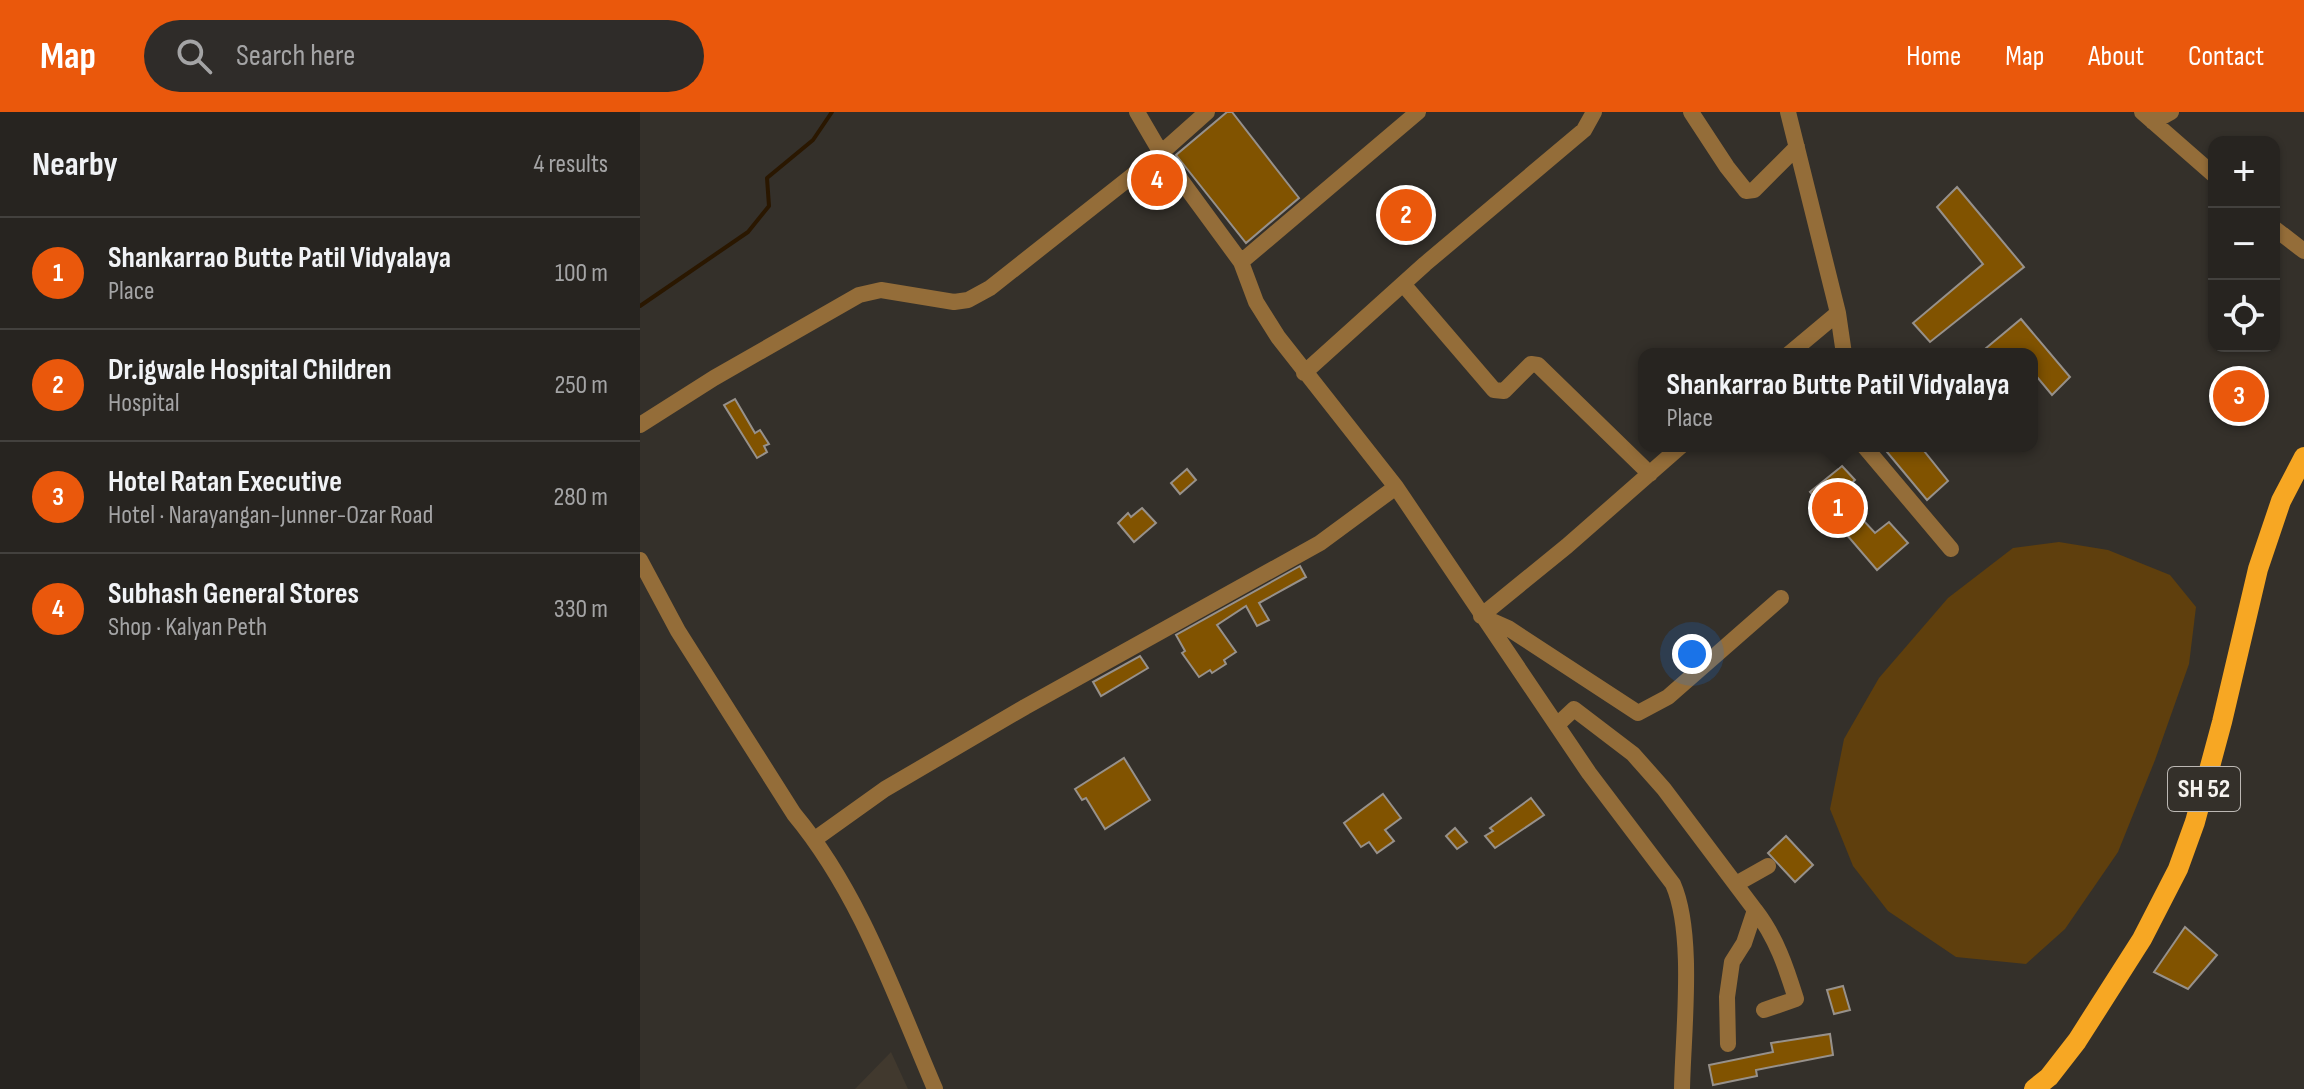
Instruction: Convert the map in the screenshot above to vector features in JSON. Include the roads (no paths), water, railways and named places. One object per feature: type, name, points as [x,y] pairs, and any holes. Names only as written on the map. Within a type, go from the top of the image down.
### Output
[{"type":"main road","name":"SH 52","points":[[2034,1089],[2049,1077],[2077,1041],[2142,939],[2178,869],[2195,822],[2222,722],[2258,569],[2281,501],[2304,457]]},
{"type":"street","points":[[1137,112],[1161,153],[1241,262],[1256,302],[1304,373],[1396,487],[1557,725],[1673,884],[1680,902],[1685,952],[1682,1089]]},
{"type":"street","points":[[640,425],[714,378],[859,295],[881,290],[954,302],[968,300],[990,288],[1161,153],[1207,112]]},
{"type":"street","points":[[1241,262],[1418,112]]},
{"type":"street","points":[[1304,373],[1584,130],[1594,112]]},
{"type":"street","points":[[1691,112],[1746,191],[1754,190],[1797,147]]},
{"type":"street","points":[[1788,112],[1838,313],[1843,348]]},
{"type":"street","points":[[2148,117],[2171,112]]},
{"type":"street","points":[[2148,117],[2208,170]]},
{"type":"street","points":[[2280,233],[2304,251]]},
{"type":"street","points":[[1403,284],[1494,390],[1504,391],[1531,364],[1538,365],[1650,474]]},
{"type":"street","points":[[1796,348],[1838,313]]},
{"type":"street","points":[[1481,616],[1674,452]]},
{"type":"street","points":[[1869,452],[1951,549]]},
{"type":"street","points":[[815,839],[885,789],[1320,543],[1396,487]]},
{"type":"street","points":[[641,564],[678,631],[839,879],[878,958],[935,1089]]},
{"type":"street","points":[[1481,616],[1508,628],[1638,713],[1668,697],[1781,598]]},
{"type":"street","points":[[1557,725],[1574,709],[1633,754],[1664,789],[1769,928],[1796,999],[1764,1010]]},
{"type":"street","points":[[1736,884],[1768,866]]},
{"type":"street","points":[[1728,1044],[1727,997],[1732,962],[1744,943],[1755,910]]},
{"type":"waterway","points":[[640,306],[748,232],[769,206],[767,178],[813,140],[832,112]]},
{"type":"place","name":"Subhash General Stores","points":[[1157,180]]},
{"type":"place","name":"Dr.igwale Hospital Children","points":[[1406,215]]},
{"type":"place","name":"Hotel Ratan Executive","points":[[2239,396]]},
{"type":"place","name":"Shankarrao Butte Patil Vidyalaya","points":[[1838,508]]}]
